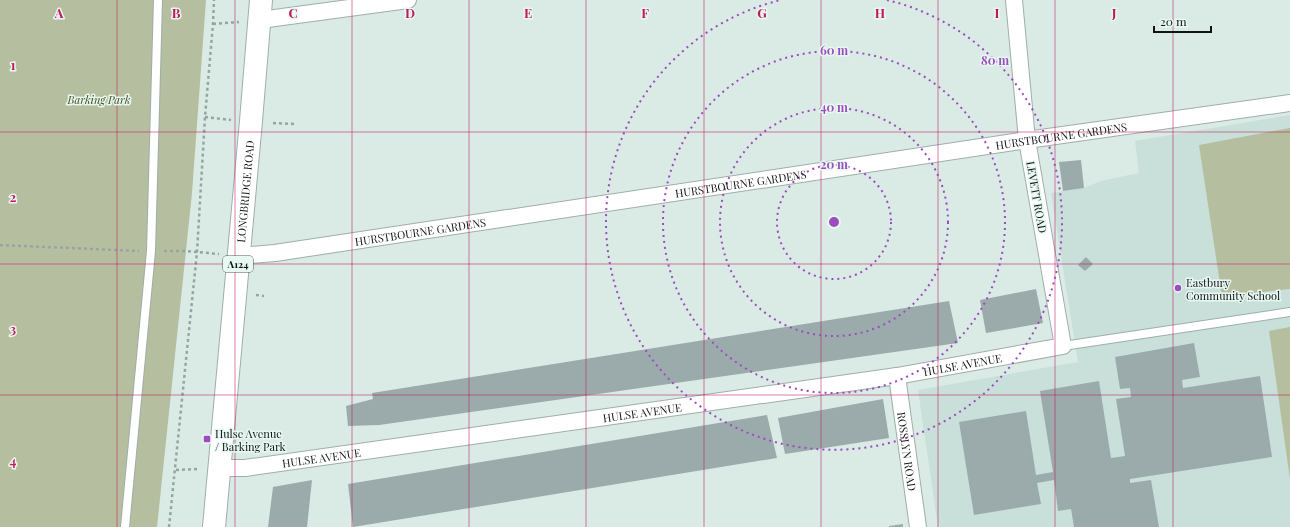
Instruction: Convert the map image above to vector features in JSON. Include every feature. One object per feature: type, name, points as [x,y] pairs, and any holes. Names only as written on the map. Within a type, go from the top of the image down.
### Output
[{"type":"main road","name":"LONGBRIDGE ROAD","points":[[214,527],[210,469],[239,256],[256,14]]},
{"type":"street","points":[[256,14],[408,0]]},
{"type":"street","name":"LEVETT ROAD","points":[[1014,0],[1028,140],[1063,346]]},
{"type":"street","name":"HURSTBOURNE GARDENS","points":[[239,256],[290,251],[1028,140],[1290,103]]},
{"type":"street","name":"HULSE AVENUE","points":[[210,469],[245,468],[897,376],[1063,346]]},
{"type":"street","name":"ROSSLYN ROAD","points":[[897,376],[918,527]]},
{"type":"lane","points":[[125,527],[151,251],[158,0]]},
{"type":"lane","points":[[1063,346],[1290,312]]},
{"type":"path","points":[[169,527],[176,470],[196,252],[214,0]]},
{"type":"path","points":[[213,24],[256,14]]},
{"type":"path","points":[[205,117],[238,120]]},
{"type":"path","points":[[273,123],[296,124]]},
{"type":"path","points":[[0,245],[196,252],[239,256]]},
{"type":"path","points":[[255,295],[264,296]]},
{"type":"path","points":[[176,470],[210,469]]},
{"type":"shaded area","name":"Eastbury Community School","points":[[1290,115],[1290,527],[938,527],[918,390],[1078,362],[1051,193],[1084,188],[1101,181],[1139,173],[1135,141]]},
{"type":"green space","name":"Barking Park","points":[[0,0],[206,0],[192,193],[157,527],[0,527]]},
{"type":"green space","points":[[1290,128],[1290,289],[1222,297],[1199,145]]},
{"type":"green space","points":[[1290,327],[1290,479],[1269,331]]},
{"type":"building","points":[[1081,160],[1084,188],[1063,191],[1059,162]]},
{"type":"building","points":[[1086,257],[1093,264],[1085,271],[1078,265]]},
{"type":"building","points":[[1036,289],[1043,323],[986,333],[980,300]]},
{"type":"building","points":[[949,301],[958,343],[379,425],[348,426],[346,406],[373,399],[372,393]]},
{"type":"building","points":[[1194,343],[1200,377],[1182,380],[1183,388],[1260,376],[1272,457],[1130,479],[1130,483],[1151,480],[1159,527],[1074,527],[1071,509],[1058,511],[1054,480],[1037,483],[1041,504],[974,515],[959,422],[1026,411],[1036,475],[1053,472],[1040,391],[1099,381],[1111,458],[1125,456],[1116,399],[1131,397],[1130,388],[1120,389],[1115,357]]},
{"type":"building","points":[[883,399],[889,438],[785,454],[778,418]]},
{"type":"building","points":[[767,415],[777,458],[353,527],[348,484]]},
{"type":"building","points":[[312,480],[307,527],[268,527],[273,487]]},
{"type":"building","points":[[903,524],[903,527],[889,527],[889,526]]},
{"type":"place","name":"Eastbury Community School","points":[[1178,288]]},
{"type":"place","name":"Hulse Avenue / Barking Park","points":[[207,439]]}]
